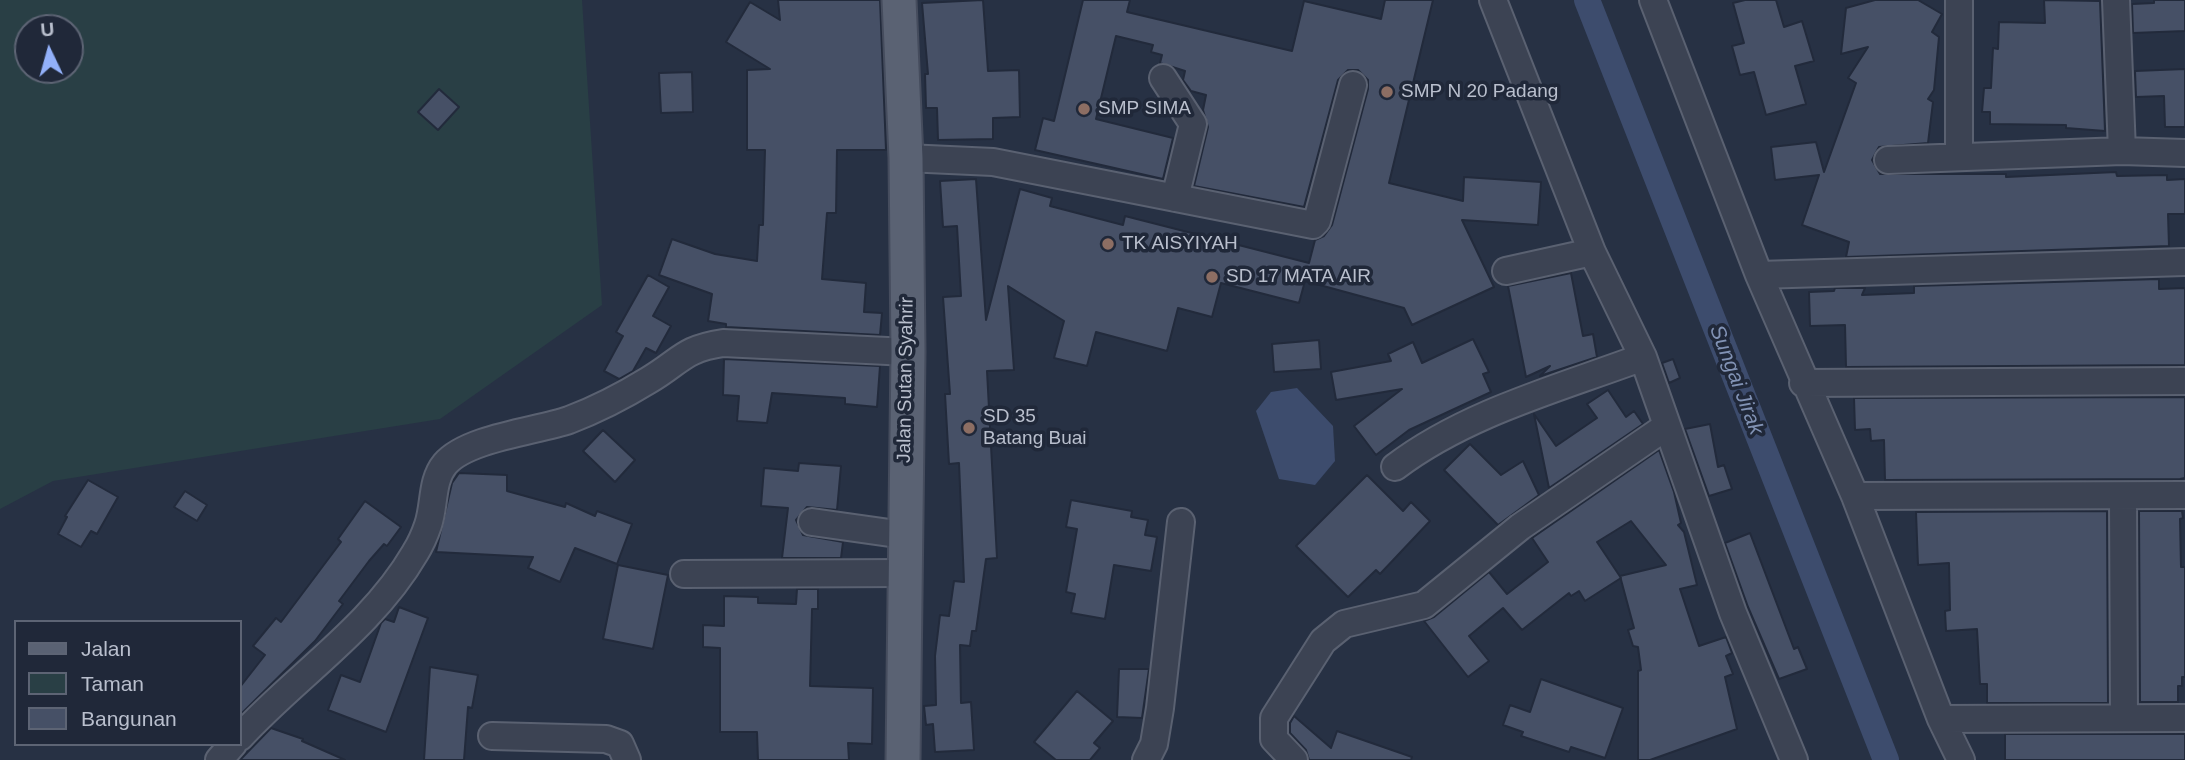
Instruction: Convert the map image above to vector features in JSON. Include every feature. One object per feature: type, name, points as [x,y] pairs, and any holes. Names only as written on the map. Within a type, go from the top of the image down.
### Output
[{"type":"main road","name":"Jalan Sutan Syahrir","points":[[899,0],[906,158],[908,352],[903,760]]},
{"type":"street","points":[[1493,0],[1592,252],[1643,357],[1732,613],[1794,760]]},
{"type":"street","points":[[1653,0],[1759,275],[1803,383],[1855,496],[1941,719],[1961,760]]},
{"type":"street","points":[[1959,0],[1959,157]]},
{"type":"street","points":[[2116,0],[2122,151]]},
{"type":"street","points":[[1163,78],[1194,126],[1175,198]]},
{"type":"street","points":[[906,158],[993,162],[1315,225],[1353,85]]},
{"type":"street","points":[[1888,160],[2122,151],[2185,153]]},
{"type":"street","points":[[1506,271],[1592,252]]},
{"type":"street","points":[[1759,275],[2185,262]]},
{"type":"street","points":[[242,735],[381,598],[419,544],[429,524],[435,486],[445,464],[462,451],[567,420],[612,402],[653,378],[680,355],[702,346],[723,343],[908,352]]},
{"type":"street","points":[[1395,467],[1422,446],[1483,418],[1643,357]]},
{"type":"street","points":[[1803,383],[2185,381]]},
{"type":"street","points":[[1294,760],[1274,739],[1274,718],[1324,641],[1344,624],[1424,604],[1520,527],[1667,426]]},
{"type":"street","points":[[1855,496],[2185,495]]},
{"type":"street","points":[[2123,497],[2124,718]]},
{"type":"street","points":[[812,522],[904,535]]},
{"type":"street","points":[[1146,760],[1154,744],[1160,708],[1181,522]]},
{"type":"street","points":[[684,574],[904,573]]},
{"type":"street","points":[[1941,719],[2185,718]]},
{"type":"street","points":[[492,736],[606,738],[620,744],[626,760]]},
{"type":"street","points":[[219,760],[231,746]]},
{"type":"green space","points":[[0,0],[582,0],[602,305],[440,419],[53,481],[0,509]]},
{"type":"water","points":[[1297,388],[1333,426],[1335,461],[1315,485],[1279,479],[1256,411],[1271,392]]},
{"type":"building","points":[[778,0],[880,0],[886,150],[837,150],[836,213],[827,213],[822,279],[866,283],[864,312],[882,313],[880,335],[726,327],[726,324],[708,321],[712,294],[659,275],[672,239],[715,254],[757,261],[759,225],[763,225],[765,150],[747,150],[747,70],[770,69],[726,42],[750,2],[780,20]]},
{"type":"building","points":[[983,0],[988,71],[1019,70],[1020,117],[993,118],[993,139],[938,140],[937,108],[926,108],[925,74],[928,74],[922,3]]},
{"type":"building","points":[[1083,0],[1130,0],[1127,12],[1292,51],[1304,1],[1381,19],[1385,0],[1433,0],[1389,183],[1463,201],[1464,177],[1541,182],[1538,225],[1462,220],[1494,287],[1412,325],[1404,308],[1305,281],[1299,303],[1221,283],[1212,317],[1178,308],[1167,351],[1096,332],[1087,366],[1054,358],[1064,321],[1008,286],[1014,370],[987,371],[997,558],[986,559],[976,631],[972,631],[970,646],[960,645],[961,703],[971,702],[974,750],[935,752],[933,724],[926,725],[924,706],[936,705],[935,656],[940,615],[949,616],[954,581],[964,582],[959,463],[949,464],[945,394],[950,394],[943,297],[961,296],[957,226],[943,227],[940,181],[976,179],[986,320],[1020,189],[1052,198],[1050,206],[1123,225],[1125,216],[1309,263],[1315,240],[1324,236],[1332,225],[1368,89],[1368,80],[1358,70],[1348,70],[1338,80],[1304,207],[1194,186],[1208,127],[1203,110],[1206,95],[1191,91],[1183,80],[1185,71],[1160,63],[1162,55],[1151,52],[1153,45],[1116,36],[1096,119],[1173,138],[1163,179],[1035,150],[1043,118],[1054,121]]},
{"type":"building","points":[[1745,0],[1776,0],[1784,27],[1802,21],[1814,61],[1795,66],[1806,104],[1766,115],[1754,72],[1740,75],[1732,46],[1744,43],[1733,3]]},
{"type":"building","points":[[1875,0],[1918,0],[1942,14],[1932,32],[1939,37],[1934,90],[1928,99],[1933,102],[1928,143],[1879,147],[1872,160],[1880,174],[2006,174],[2006,177],[2116,172],[2117,176],[2167,175],[2167,180],[2185,179],[2185,214],[2168,214],[2169,246],[1846,257],[1849,242],[1802,225],[1819,175],[1775,180],[1771,147],[1816,142],[1824,172],[1856,83],[1848,78],[1868,47],[1841,54],[1846,8]]},
{"type":"building","points":[[2044,0],[2100,1],[2105,131],[2066,128],[2066,125],[1990,124],[1990,112],[1982,112],[1984,88],[1991,88],[1993,48],[1998,49],[1999,22],[2045,23]]},
{"type":"building","points":[[2154,0],[2185,0],[2185,31],[2133,33],[2132,4],[2154,3]]},
{"type":"building","points":[[2185,69],[2185,127],[2165,127],[2164,96],[2136,97],[2135,71]]},
{"type":"building","points":[[692,72],[693,112],[661,113],[659,73]]},
{"type":"building","points":[[439,89],[459,107],[438,130],[418,112]]},
{"type":"building","points":[[1571,273],[1583,336],[1593,334],[1597,357],[1540,376],[1550,366],[1526,377],[1508,286]]},
{"type":"building","points":[[648,275],[669,287],[653,316],[671,326],[656,353],[646,348],[633,371],[619,379],[604,371],[623,336],[616,332]]},
{"type":"building","points":[[2159,279],[2159,289],[2185,288],[2185,365],[1846,367],[1845,325],[1810,326],[1809,292],[1834,291],[1835,288],[1865,288],[1862,295],[1914,293],[1914,286]]},
{"type":"building","points":[[1473,339],[1489,372],[1483,374],[1491,392],[1409,430],[1376,455],[1354,426],[1402,389],[1336,400],[1331,372],[1391,361],[1388,354],[1413,342],[1422,363]]},
{"type":"building","points":[[1319,340],[1321,369],[1274,372],[1272,344]]},
{"type":"building","points":[[724,359],[880,366],[877,407],[845,404],[845,398],[772,393],[767,423],[737,421],[739,396],[723,395]]},
{"type":"building","points":[[1673,359],[1680,378],[1669,383],[1662,363]]},
{"type":"building","points":[[1608,390],[1626,417],[1634,411],[1643,424],[1549,488],[1534,414],[1556,446],[1597,418],[1587,404]]},
{"type":"building","points":[[2185,397],[2185,478],[2180,479],[1885,480],[1884,440],[1871,441],[1870,429],[1855,430],[1854,398]]},
{"type":"building","points":[[1710,424],[1718,467],[1724,465],[1732,489],[1709,496],[1685,429]]},
{"type":"building","points":[[603,430],[635,460],[615,482],[583,451]]},
{"type":"building","points":[[1470,444],[1501,475],[1523,461],[1539,495],[1498,525],[1444,470]]},
{"type":"building","points":[[1659,450],[1674,492],[1681,523],[1678,525],[1684,532],[1697,585],[1680,589],[1699,646],[1726,637],[1732,653],[1726,656],[1733,674],[1725,677],[1737,729],[1650,760],[1638,760],[1638,671],[1641,670],[1638,647],[1633,646],[1628,630],[1634,628],[1621,578],[1585,601],[1579,591],[1571,596],[1569,593],[1522,630],[1503,608],[1469,636],[1489,661],[1468,677],[1424,621],[1434,617],[1489,572],[1507,594],[1548,562],[1532,538]],"holes":[[[1631,521],[1666,565],[1620,577],[1597,542]]]},
{"type":"building","points":[[799,463],[841,466],[837,510],[807,507],[796,520],[803,535],[843,542],[841,558],[782,558],[788,508],[761,506],[764,468],[798,471]]},
{"type":"building","points":[[459,473],[507,475],[507,491],[565,507],[566,503],[595,516],[597,511],[632,524],[617,564],[575,548],[560,582],[528,568],[533,557],[436,552],[452,483]]},
{"type":"building","points":[[1367,475],[1403,511],[1411,502],[1430,521],[1380,574],[1376,570],[1348,597],[1296,546]]},
{"type":"building","points":[[88,480],[118,497],[97,534],[91,531],[81,547],[58,534],[67,517],[65,516]]},
{"type":"building","points":[[185,491],[207,505],[197,521],[174,507]]},
{"type":"building","points":[[1071,500],[1132,511],[1131,517],[1148,520],[1145,535],[1157,537],[1151,571],[1114,565],[1105,619],[1071,613],[1075,594],[1066,592],[1077,529],[1066,527]]},
{"type":"building","points":[[365,501],[401,527],[387,546],[384,544],[369,561],[339,601],[343,604],[315,641],[242,713],[242,684],[265,655],[253,646],[276,618],[281,622],[341,542],[338,539]]},
{"type":"building","points":[[2107,511],[2108,703],[1987,703],[1987,684],[1980,684],[1977,629],[1946,631],[1945,611],[1950,610],[1949,563],[1918,565],[1916,512]]},
{"type":"building","points":[[2139,511],[2182,511],[2183,518],[2180,519],[2181,567],[2185,567],[2185,677],[2182,677],[2182,686],[2178,686],[2178,702],[2140,702]]},
{"type":"building","points":[[1750,533],[1794,649],[1798,647],[1807,669],[1779,679],[1748,607],[1725,543]]},
{"type":"building","points":[[618,565],[668,575],[653,649],[603,639]]},
{"type":"building","points":[[797,589],[818,589],[818,609],[812,609],[810,686],[873,688],[872,744],[848,743],[849,760],[758,760],[757,732],[720,732],[720,648],[703,647],[703,625],[724,626],[724,596],[758,597],[758,603],[796,604]]},
{"type":"building","points":[[399,607],[428,618],[386,732],[328,710],[341,675],[360,682],[381,623],[385,619],[394,622]]},
{"type":"building","points":[[430,667],[478,675],[472,708],[468,707],[464,760],[424,760]]},
{"type":"building","points":[[1119,669],[1149,669],[1142,718],[1117,717]]},
{"type":"building","points":[[1541,679],[1623,708],[1605,758],[1571,747],[1569,752],[1521,736],[1523,732],[1503,725],[1510,705],[1530,712]]},
{"type":"building","points":[[1077,691],[1113,721],[1094,743],[1100,748],[1090,760],[1056,760],[1034,742]]},
{"type":"building","points":[[1294,716],[1331,748],[1337,731],[1412,757],[1411,760],[1309,760],[1306,750],[1290,733],[1290,723]]},
{"type":"building","points":[[271,728],[303,739],[302,741],[345,760],[240,760]]},
{"type":"building","points":[[2005,734],[2185,734],[2185,760],[2005,760]]},
{"type":"waterway","name":"Sungai Jirak","points":[[1587,0],[1886,760]]},
{"type":"place","name":"SMP N 20 Padang","points":[[1387,92]]},
{"type":"place","name":"SMP SIMA","points":[[1084,109]]},
{"type":"place","name":"TK AISYIYAH","points":[[1108,244]]},
{"type":"place","name":"SD 17 MATA AIR","points":[[1212,277]]},
{"type":"place","name":"SD 35 Batang Buai","points":[[969,428]]}]
